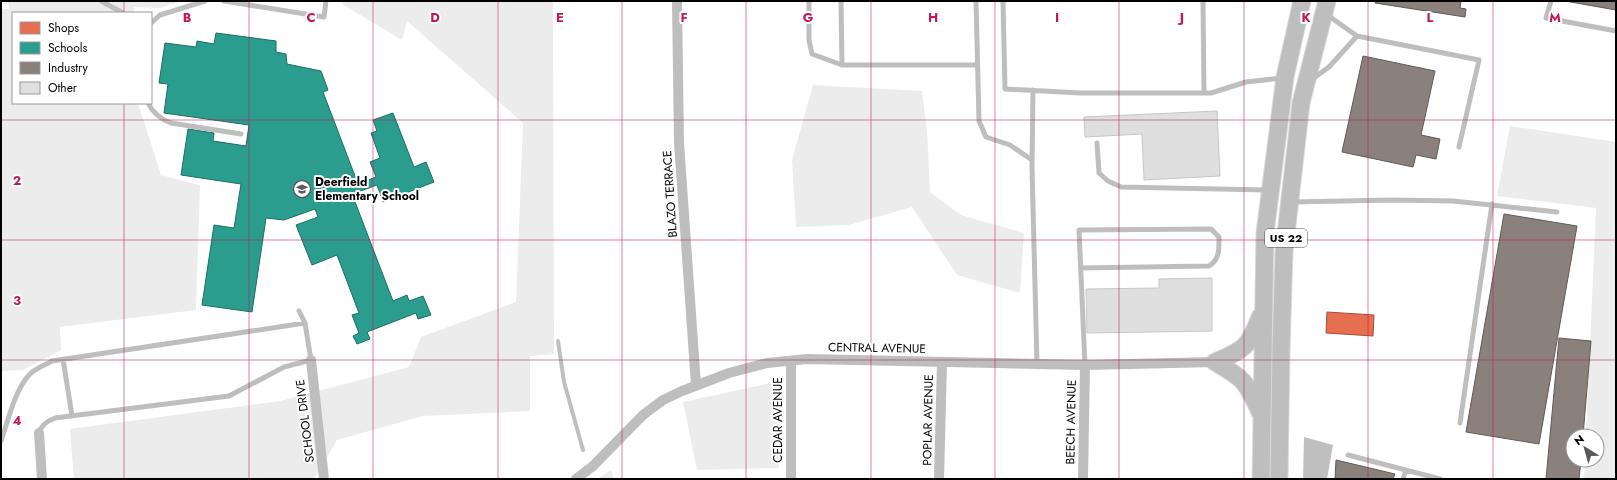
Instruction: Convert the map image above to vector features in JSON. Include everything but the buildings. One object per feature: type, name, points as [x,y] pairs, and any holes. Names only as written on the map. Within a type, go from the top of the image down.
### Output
[{"type":"highway","name":"US 22","points":[[1261,479],[1265,233],[1285,77],[1302,1]]},
{"type":"highway","name":"US 22","points":[[1280,479],[1284,259],[1301,103],[1325,6]]},
{"type":"highway","points":[[1215,362],[1237,352],[1249,342],[1253,336],[1264,307]]},
{"type":"highway","points":[[1215,362],[1240,377],[1245,383],[1262,416]]},
{"type":"street","name":"BLAZO TERRACE","points":[[677,1],[679,143],[696,385]]},
{"type":"street","name":"SCHOOL DRIVE","points":[[311,360],[324,479]]},
{"type":"street","name":"CENTRAL AVENUE","points":[[576,479],[593,466],[643,415],[663,400],[696,385],[729,373],[767,363],[808,360],[1085,365],[1215,362]]},
{"type":"street","name":"CEDAR AVENUE","points":[[791,361],[791,479]]},
{"type":"street","name":"POPLAR AVENUE","points":[[940,479],[942,362]]},
{"type":"street","name":"BEECH AVENUE","points":[[1083,479],[1085,365]]},
{"type":"street","points":[[39,433],[42,479]]},
{"type":"lane","points":[[101,1],[121,12]]},
{"type":"lane","points":[[152,22],[160,14],[205,1]]},
{"type":"lane","points":[[224,1],[324,17],[326,1]]},
{"type":"lane","points":[[809,1],[808,40],[812,54],[842,66],[977,64]]},
{"type":"lane","points":[[841,1],[842,66]]},
{"type":"lane","points":[[976,1],[979,121],[986,137],[1010,145],[1032,160]]},
{"type":"lane","points":[[1003,1],[1005,89],[1080,93],[1211,93],[1246,82],[1285,77]]},
{"type":"lane","points":[[1203,1],[1204,93]]},
{"type":"lane","points":[[1551,1],[1546,18],[1616,31]]},
{"type":"lane","points":[[1325,6],[1357,36],[1479,60],[1459,147]]},
{"type":"lane","points":[[1306,84],[1329,67],[1357,36]]},
{"type":"lane","points":[[1033,90],[1032,160],[1036,364]]},
{"type":"lane","points":[[149,104],[162,120],[171,123],[241,134]]},
{"type":"lane","points":[[1097,143],[1099,173],[1108,182],[1121,187],[1270,190]]},
{"type":"lane","points":[[1290,202],[1453,200],[1557,212]]},
{"type":"lane","points":[[1460,423],[1492,204]]},
{"type":"lane","points":[[1081,268],[1209,266],[1215,262],[1218,256],[1219,237],[1211,229],[1079,230],[1085,365]]},
{"type":"lane","points":[[39,433],[40,429],[49,420],[55,418],[229,396],[284,367],[311,360],[305,323],[299,312]]},
{"type":"lane","points":[[1,440],[18,393],[25,381],[32,373],[52,361],[305,323]]},
{"type":"lane","points":[[63,359],[72,416]]},
{"type":"lane","points":[[1348,455],[1440,479]]},
{"type":"lane","points":[[1403,479],[1406,470]]},
{"type":"shaded area","points":[[8,1],[182,1],[160,8],[134,7],[134,12],[12,12],[12,104],[138,104],[161,175],[200,185],[196,310],[60,327],[61,350],[23,370],[1,371],[1,9],[9,9]]},
{"type":"shaded area","points":[[342,1],[553,1],[554,354],[530,356],[530,411],[423,416],[337,440],[314,479],[74,479],[70,429],[280,401],[409,367],[421,337],[516,302],[523,123],[407,21],[402,40],[342,4]]},
{"type":"shaded area","points":[[813,85],[922,91],[927,130],[930,192],[961,215],[1024,233],[1020,293],[957,275],[912,207],[849,225],[796,227],[792,160]]},
{"type":"shaded area","points":[[1510,126],[1616,142],[1616,479],[1584,479],[1585,468],[1605,468],[1605,428],[1586,428],[1596,208],[1497,196]]},
{"type":"shaded area","points":[[775,382],[779,468],[697,470],[683,402]]},
{"type":"shaded area","points":[[1304,437],[1333,445],[1327,479],[1303,479]]},
{"type":"shaded area","points":[[611,470],[614,479],[597,479]]},
{"type":"waterway","points":[[558,341],[564,382],[583,450]]},
{"type":"place","name":"Deerfield Elementary School","points":[[302,189]]}]
